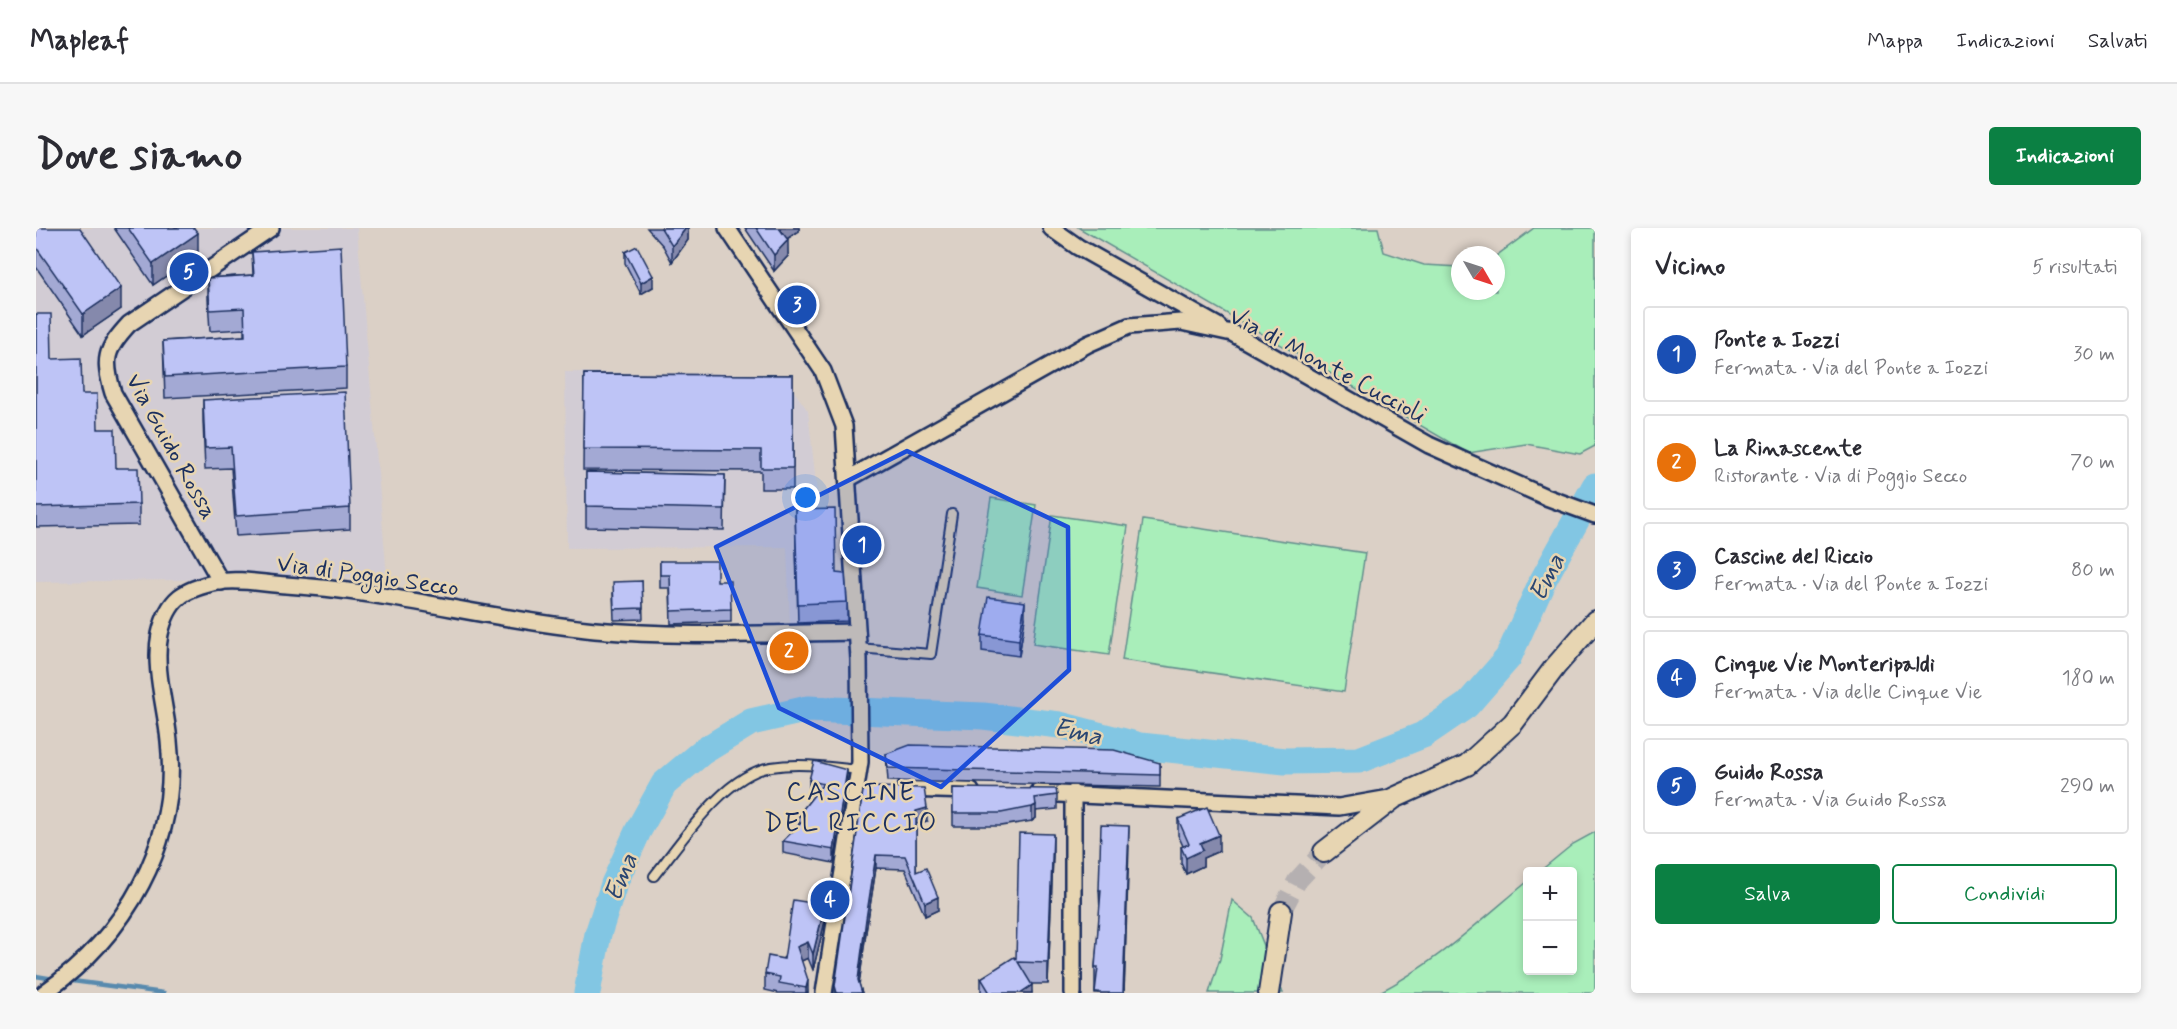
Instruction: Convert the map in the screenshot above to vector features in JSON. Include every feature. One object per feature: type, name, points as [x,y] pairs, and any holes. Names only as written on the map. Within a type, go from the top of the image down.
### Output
[{"type":"street","name":"Via Guido Rossa","points":[[221,582],[113,393],[106,368],[112,343],[129,324],[270,228]]},
{"type":"street","points":[[727,228],[823,371],[844,426],[858,646],[860,766],[824,993]]},
{"type":"street","points":[[1051,228],[1078,247],[1232,333]]},
{"type":"street","name":"Via di Monte Cuccioli","points":[[848,479],[1088,344],[1129,326],[1181,322],[1232,333],[1429,445],[1546,497],[1595,515]]},
{"type":"street","name":"Via di Poggio Secco","points":[[44,993],[75,970],[116,927],[162,837],[171,770],[159,660],[159,636],[166,614],[183,591],[221,582],[328,588],[596,630],[858,646]]},
{"type":"street","points":[[1324,852],[1394,798],[1467,765],[1513,723],[1555,667],[1595,621]]},
{"type":"street","points":[[857,790],[984,791]]},
{"type":"street","points":[[1019,792],[1339,807],[1394,798]]},
{"type":"street","points":[[1073,794],[1073,993]]},
{"type":"street","points":[[1269,993],[1281,912]]},
{"type":"lane","points":[[858,646],[931,654],[952,514]]},
{"type":"lane","points":[[654,876],[706,812],[739,781],[770,767],[860,766]]},
{"type":"highlighted area","points":[[907,451],[1068,527],[1069,670],[941,787],[779,708],[716,547]]},
{"type":"shaded area","points":[[36,228],[357,228],[387,577],[36,582]]},
{"type":"shaded area","points":[[565,372],[782,374],[808,411],[817,492],[819,623],[790,624],[787,547],[567,548]]},
{"type":"green space","points":[[1079,228],[1378,228],[1384,252],[1424,265],[1451,266],[1451,300],[1505,300],[1505,249],[1534,228],[1595,228],[1595,446],[1580,454],[1526,444],[1468,453]]},
{"type":"green space","points":[[991,498],[1036,505],[1022,595],[977,588]]},
{"type":"green space","points":[[1052,515],[1128,526],[1109,655],[1033,644]]},
{"type":"green space","points":[[1143,520],[1365,553],[1344,692],[1122,660]]},
{"type":"green space","points":[[1595,832],[1595,993],[1378,993],[1437,956],[1523,885],[1523,975],[1577,975],[1577,867],[1545,867],[1573,844]]},
{"type":"green space","points":[[1232,900],[1253,918],[1283,993],[1209,993],[1220,959]]},
{"type":"building","points":[[36,228],[80,228],[121,288],[83,314],[36,247]]},
{"type":"building","points":[[128,228],[194,228],[198,233],[153,264]]},
{"type":"building","points":[[661,228],[686,228],[672,246]]},
{"type":"building","points":[[756,228],[779,228],[788,240],[774,255]]},
{"type":"building","points":[[341,246],[346,367],[165,377],[163,341],[245,336],[244,308],[210,310],[208,278],[254,275],[252,252]]},
{"type":"building","points":[[637,246],[653,276],[641,283],[625,252]]},
{"type":"building","points":[[36,314],[51,314],[52,359],[81,358],[82,394],[97,394],[98,429],[115,429],[116,468],[138,468],[139,504],[36,507]]},
{"type":"building","points":[[584,374],[793,375],[793,468],[761,468],[761,450],[583,449]]},
{"type":"building","points":[[345,392],[350,508],[236,516],[231,447],[205,448],[203,400]]},
{"type":"building","points":[[586,472],[725,475],[724,509],[586,506]]},
{"type":"building","points":[[835,509],[836,573],[845,574],[847,602],[798,604],[795,510]]},
{"type":"building","points":[[660,561],[717,561],[717,581],[730,581],[731,609],[671,611],[670,575],[660,575]]},
{"type":"building","points":[[642,581],[643,608],[614,609],[613,582]]},
{"type":"building","points":[[988,597],[1025,602],[1019,640],[982,635]]},
{"type":"building","points":[[910,745],[1114,750],[1160,763],[1160,775],[888,768],[886,754]]},
{"type":"building","points":[[814,761],[847,770],[834,850],[783,841],[804,820],[799,814],[823,784],[809,780]]},
{"type":"building","points":[[870,787],[924,788],[927,808],[916,811],[916,872],[926,868],[938,897],[925,903],[905,856],[876,855],[858,980],[862,993],[837,993],[835,986],[863,791]]},
{"type":"building","points":[[953,788],[1056,789],[1057,795],[1035,798],[1036,805],[1032,807],[1001,813],[953,813]]},
{"type":"building","points":[[1207,807],[1219,835],[1200,843],[1203,850],[1186,858],[1181,847],[1189,844],[1178,819]]},
{"type":"building","points":[[1101,825],[1129,826],[1123,993],[1095,992],[1101,890],[1099,890]]},
{"type":"building","points":[[1019,833],[1053,834],[1048,963],[1018,962],[1032,985],[1020,993],[990,993],[981,978],[1014,957],[1016,959]]},
{"type":"building","points":[[793,900],[825,905],[813,954],[808,942],[797,947],[808,980],[806,988],[779,983],[780,977],[765,974],[768,956],[784,959]]},
{"type":"waterway","name":"Ema","points":[[587,993],[598,934],[614,884],[638,831],[664,784],[702,752],[751,722],[808,709],[983,716],[1060,725],[1140,746],[1285,761],[1359,760],[1423,735],[1467,705],[1508,658],[1542,582],[1595,486]]},
{"type":"waterway","points":[[36,976],[54,979]]},
{"type":"waterway","points":[[65,980],[164,993]]},
{"type":"tunnel","points":[[1281,912],[1297,881],[1324,852]]},
{"type":"place","name":"Guido Rossa","points":[[189,272]]},
{"type":"place","name":"Cascine del Riccio","points":[[797,305]]},
{"type":"place","name":"Ponte a Iozzi","points":[[862,545]]},
{"type":"place","name":"La Rinascente","points":[[789,651]]},
{"type":"place","name":"Cinque Vie Monteripaldi","points":[[830,900]]},
{"type":"district","name":"CASCINE DEL RICCIO","points":[[851,806]]}]
